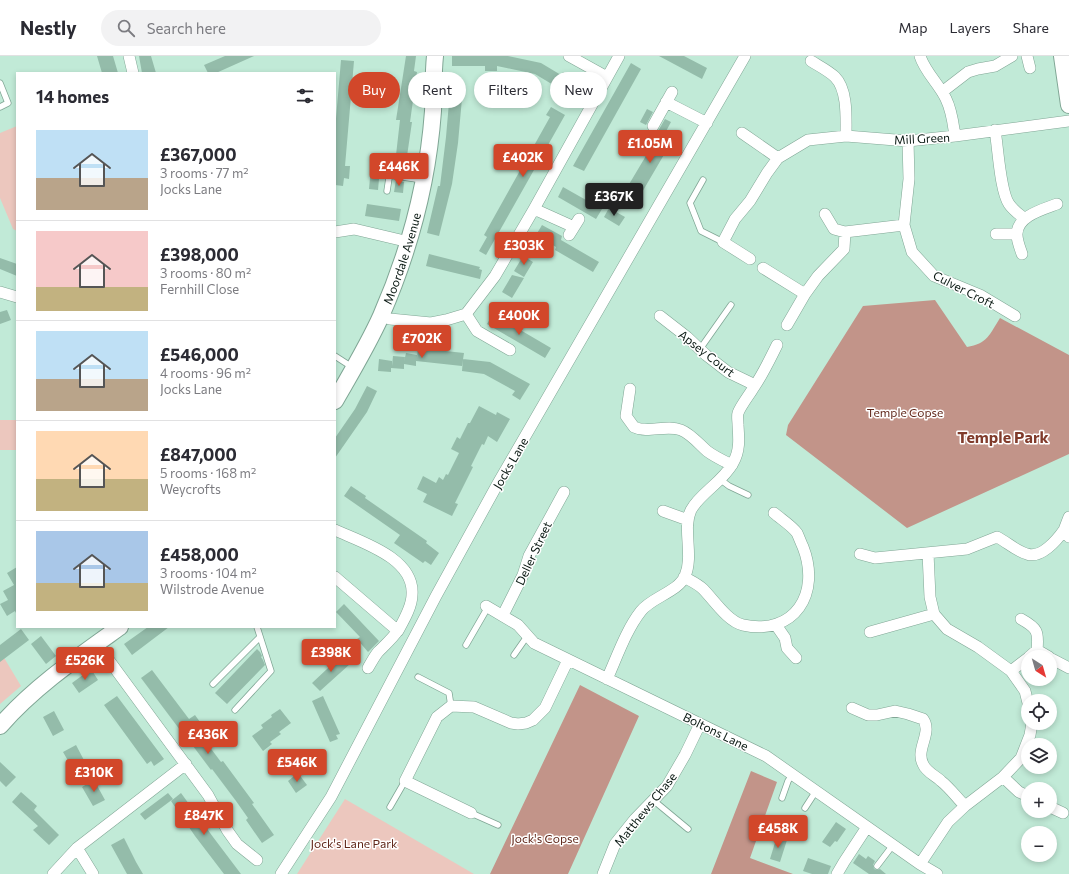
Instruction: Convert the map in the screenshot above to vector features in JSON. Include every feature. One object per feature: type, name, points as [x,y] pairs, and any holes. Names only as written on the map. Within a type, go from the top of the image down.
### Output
[{"type":"street","points":[[129,56],[133,72]]},
{"type":"street","name":"Moordale Avenue","points":[[336,399],[354,369],[381,316],[409,242],[423,180],[433,110],[435,56]]},
{"type":"street","points":[[569,56],[598,72]]},
{"type":"street","points":[[607,77],[619,56]]},
{"type":"street","name":"Jocks Lane","points":[[281,874],[331,797],[436,596],[497,485],[745,56]]},
{"type":"street","points":[[920,56],[925,67],[942,92],[952,112],[955,136]]},
{"type":"street","points":[[942,92],[968,72],[995,66],[1012,56]]},
{"type":"street","points":[[1027,56],[1030,68]]},
{"type":"street","points":[[1062,56],[1069,105]]},
{"type":"street","points":[[811,61],[835,78],[842,87],[845,107],[846,136]]},
{"type":"street","points":[[653,126],[669,97],[707,123]]},
{"type":"street","points":[[381,316],[390,319],[431,323],[466,314],[496,276],[590,108]]},
{"type":"street","name":"Mill Green","points":[[723,242],[735,219],[750,201],[778,158],[808,140],[846,136],[908,140],[955,136],[1069,121]]},
{"type":"street","points":[[995,130],[1004,191],[1008,203],[1014,211],[1025,218]]},
{"type":"street","points":[[742,132],[778,158]]},
{"type":"street","name":"Culver Croft","points":[[908,140],[909,179],[904,225],[912,252],[934,276],[980,295],[1015,316]]},
{"type":"street","points":[[1022,254],[1017,234],[1019,227],[1025,218],[1037,211],[1057,204]]},
{"type":"street","points":[[534,209],[574,227]]},
{"type":"street","points":[[825,214],[834,229],[846,232],[904,225]]},
{"type":"street","points":[[336,232],[354,229],[409,242]]},
{"type":"street","points":[[787,325],[805,294],[818,276],[844,249],[846,232]]},
{"type":"street","points":[[996,234],[1017,234]]},
{"type":"street","points":[[723,242],[750,260]]},
{"type":"street","points":[[763,268],[805,294]]},
{"type":"street","points":[[0,292],[16,297]]},
{"type":"street","points":[[466,314],[477,331],[510,350]]},
{"type":"street","name":"Apsey Court","points":[[660,316],[687,336],[728,372],[755,385]]},
{"type":"street","points":[[607,678],[634,622],[641,611],[648,604],[671,590],[684,577],[689,563],[688,520],[691,510],[698,501],[721,480],[738,454],[738,413],[777,345]]},
{"type":"street","points":[[630,389],[626,416],[634,427],[645,430],[664,428],[679,429],[688,433],[708,452],[732,465]]},
{"type":"street","name":"Deller Street","points":[[503,615],[523,575],[529,556],[564,492]]},
{"type":"street","points":[[663,511],[688,520]]},
{"type":"street","points":[[684,577],[702,588],[719,608],[738,624],[759,627],[776,625],[786,620],[797,610],[804,598],[810,580],[807,559],[796,533],[774,513]]},
{"type":"street","points":[[860,554],[875,558],[970,548],[997,537],[1028,555],[1036,554],[1049,548],[1066,534],[1069,517]]},
{"type":"street","points":[[336,530],[384,552],[395,560],[404,570],[410,581],[412,596],[408,610],[398,631],[377,653],[366,669]]},
{"type":"street","points":[[928,553],[930,597],[934,614],[947,629],[1011,671],[1026,694]]},
{"type":"street","points":[[336,578],[398,631]]},
{"type":"street","name":"Boltons Lane","points":[[487,607],[518,625],[534,643],[766,756],[920,864],[937,874]]},
{"type":"street","points":[[870,632],[934,614]]},
{"type":"street","points":[[1021,619],[1035,629],[1038,637],[1033,650]]},
{"type":"street","points":[[776,625],[785,638],[787,648],[796,658]]},
{"type":"street","points":[[0,726],[37,689],[84,652],[119,628]]},
{"type":"street","points":[[97,644],[208,795],[231,835],[238,844],[258,860]]},
{"type":"street","points":[[471,813],[405,781],[437,717],[451,706],[474,706],[511,723],[526,723],[540,714],[545,708],[568,660]]},
{"type":"street","points":[[1057,661],[1069,668]]},
{"type":"street","points":[[1011,671],[1021,663]]},
{"type":"street","points":[[852,708],[868,715],[877,715],[895,711],[923,720],[927,727],[921,756],[923,765],[942,781],[965,806]]},
{"type":"street","name":"Matthews Chase","points":[[603,874],[614,844],[635,819],[667,786],[700,724]]},
{"type":"street","points":[[920,864],[948,822],[965,806],[1003,777],[1021,758],[1031,730]]},
{"type":"street","points":[[53,874],[77,848],[186,764]]},
{"type":"street","points":[[1003,777],[1021,793]]},
{"type":"street","points":[[1057,810],[1063,813]]},
{"type":"street","points":[[837,874],[867,827]]},
{"type":"street","points":[[77,848],[93,874]]},
{"type":"lane","points":[[0,83],[8,103],[0,107]]},
{"type":"lane","points":[[387,191],[392,158]]},
{"type":"lane","points":[[389,175],[423,180]]},
{"type":"lane","points":[[703,180],[690,203],[701,231],[723,242]]},
{"type":"lane","points":[[700,349],[730,306]]},
{"type":"lane","points":[[336,357],[354,369]]},
{"type":"lane","points":[[721,480],[729,486],[748,495]]},
{"type":"lane","points":[[466,645],[487,607]]},
{"type":"lane","points":[[235,710],[271,671],[257,628]]},
{"type":"lane","points":[[514,655],[528,635]]},
{"type":"lane","points":[[213,684],[260,637]]},
{"type":"lane","points":[[418,677],[449,693],[451,706]]},
{"type":"lane","points":[[782,798],[788,781],[792,775]]},
{"type":"lane","points":[[390,808],[405,781]]},
{"type":"lane","points":[[805,808],[816,791]]},
{"type":"lane","points":[[653,800],[688,829]]},
{"type":"lane","points":[[471,813],[498,825]]},
{"type":"lane","points":[[877,866],[893,845]]},
{"type":"green space","points":[[16,126],[16,230],[13,229],[0,198],[0,133]]},
{"type":"green space","name":"Temple Copse","points":[[935,300],[967,347],[974,346],[984,341],[1000,318],[1069,355],[1069,454],[907,528],[786,435],[788,425],[863,306]]},
{"type":"green space","points":[[0,420],[16,420],[16,450],[0,450]]},
{"type":"green space","points":[[0,651],[21,686],[0,704]]},
{"type":"green space","name":"Jock's Copse","points":[[580,685],[639,716],[568,874],[490,874]]},
{"type":"green space","points":[[751,771],[777,782],[750,858],[793,874],[711,874]]},
{"type":"green space","name":"Jock's Lane Park","points":[[345,799],[474,874],[297,874]]},
{"type":"building","points":[[97,56],[113,56],[118,72],[102,72]]},
{"type":"building","points":[[139,56],[151,56],[156,72],[142,72]]},
{"type":"building","points":[[225,56],[254,56],[218,72],[208,72],[204,65]]},
{"type":"building","points":[[406,56],[416,56],[414,71],[417,72],[408,72],[408,108],[412,108],[410,122],[412,122],[407,156],[396,155],[400,120],[396,120],[398,108],[400,108],[400,94]]},
{"type":"building","points":[[452,56],[508,56],[541,63],[556,72],[550,72],[550,83],[542,78],[542,72],[526,72],[497,66],[497,71],[485,71],[485,66],[452,66]]},
{"type":"building","points":[[659,56],[684,56],[707,68],[702,79]]},
{"type":"building","points":[[341,60],[354,61],[353,72],[348,72],[348,108],[350,108],[345,166],[350,166],[349,179],[344,178],[343,186],[336,185],[336,118]]},
{"type":"building","points":[[631,63],[641,69],[584,171],[573,166]]},
{"type":"building","points":[[449,108],[461,108],[452,184],[439,236],[427,233],[438,186],[440,186]]},
{"type":"building","points":[[550,108],[553,108],[565,115],[486,255],[479,251],[487,237],[484,235],[550,117],[546,115]]},
{"type":"building","points":[[647,109],[653,112],[646,125],[640,122]]},
{"type":"building","points":[[665,119],[671,122],[664,135],[658,131]]},
{"type":"building","points":[[659,134],[672,141],[641,194],[628,186]]},
{"type":"building","points":[[372,156],[381,157],[378,190],[369,189]]},
{"type":"building","points":[[396,180],[404,182],[403,193],[394,192]]},
{"type":"building","points":[[563,187],[602,209],[596,219],[558,197]]},
{"type":"building","points":[[367,204],[401,209],[399,221],[365,216]]},
{"type":"building","points":[[609,208],[625,217],[619,226],[604,217]]},
{"type":"building","points":[[542,225],[562,236],[561,240],[599,262],[593,272],[555,250],[556,247],[536,235]]},
{"type":"building","points":[[429,254],[480,267],[479,269],[482,270],[480,279],[426,266]]},
{"type":"building","points":[[523,256],[533,262],[524,277],[514,271]]},
{"type":"building","points":[[0,258],[16,264],[16,276],[0,269]]},
{"type":"building","points":[[512,275],[524,278],[512,298],[502,292]]},
{"type":"building","points":[[7,310],[11,320],[0,324],[0,312]]},
{"type":"building","points":[[493,314],[551,348],[545,358],[487,324]]},
{"type":"building","points":[[418,348],[464,353],[462,366],[416,361],[416,366],[404,364],[404,369],[391,368],[391,372],[378,371],[379,359],[392,361],[392,366],[393,356],[405,357],[404,362],[406,353],[417,355],[417,358]]},
{"type":"building","points":[[463,359],[490,362],[530,384],[520,400],[512,395],[515,391],[484,374],[462,371]]},
{"type":"building","points":[[367,386],[377,391],[367,412],[336,457],[336,437],[355,409]]},
{"type":"building","points":[[479,406],[496,415],[497,412],[510,419],[497,442],[488,436],[484,445],[482,444],[471,466],[473,467],[455,503],[458,504],[452,516],[423,502],[427,494],[417,489],[423,476],[436,483],[439,477],[443,480],[446,474],[448,475],[459,453],[451,449],[457,437],[460,439]]},
{"type":"building","points":[[351,486],[366,496],[365,498],[427,541],[426,543],[439,553],[431,565],[425,561],[423,563],[394,543],[400,535],[344,496]]},
{"type":"building","points":[[16,568],[16,613],[15,611],[7,616],[0,604],[8,600],[3,591],[14,585],[7,573]]},
{"type":"building","points":[[344,604],[379,641],[368,652],[357,639],[360,637],[336,612]]},
{"type":"building","points":[[147,628],[168,628],[132,655],[124,644]]},
{"type":"building","points":[[21,629],[29,640],[0,662],[0,645]]},
{"type":"building","points":[[41,636],[56,656],[46,664],[31,644]]},
{"type":"building","points":[[257,649],[262,656],[261,657],[265,665],[227,704],[215,693]]},
{"type":"building","points":[[342,655],[350,664],[320,691],[312,683]]},
{"type":"building","points":[[91,669],[98,680],[79,693],[72,683]]},
{"type":"building","points":[[152,670],[189,719],[195,715],[200,722],[194,726],[221,762],[223,761],[254,803],[252,804],[274,835],[262,843],[246,820],[248,818],[236,801],[141,678]]},
{"type":"building","points":[[117,696],[164,759],[154,766],[151,761],[147,764],[104,705]]},
{"type":"building","points":[[323,696],[340,734],[336,735],[338,739],[330,742],[312,701]]},
{"type":"building","points":[[280,709],[291,723],[279,732],[281,734],[270,742],[272,744],[263,751],[252,736],[263,728],[261,725],[272,717],[271,715]]},
{"type":"building","points":[[54,711],[64,730],[53,736],[43,717]]},
{"type":"building","points":[[76,745],[86,764],[74,771],[63,752]]},
{"type":"building","points":[[0,762],[16,777],[6,787],[0,781]]},
{"type":"building","points":[[298,773],[307,785],[296,793],[288,781]]},
{"type":"building","points":[[94,780],[105,800],[93,806],[82,787]]},
{"type":"building","points":[[21,792],[37,806],[34,810],[59,835],[49,845],[33,830],[38,826],[12,802]]},
{"type":"building","points":[[168,793],[173,799],[145,820],[140,814]]},
{"type":"building","points":[[181,793],[241,874],[224,874],[195,836],[171,801]]},
{"type":"building","points":[[836,822],[846,829],[837,842],[835,841],[830,847],[822,842]]},
{"type":"building","points":[[777,836],[787,840],[780,862],[770,859]]},
{"type":"building","points":[[124,838],[143,874],[127,874],[111,845]]},
{"type":"building","points":[[859,854],[866,859],[868,856],[875,861],[873,865],[874,869],[880,869],[886,874],[869,874],[853,863]]},
{"type":"building","points":[[808,858],[831,866],[828,874],[812,874],[803,871]]},
{"type":"district","name":"Temple Park","points":[[1003,436]]}]
